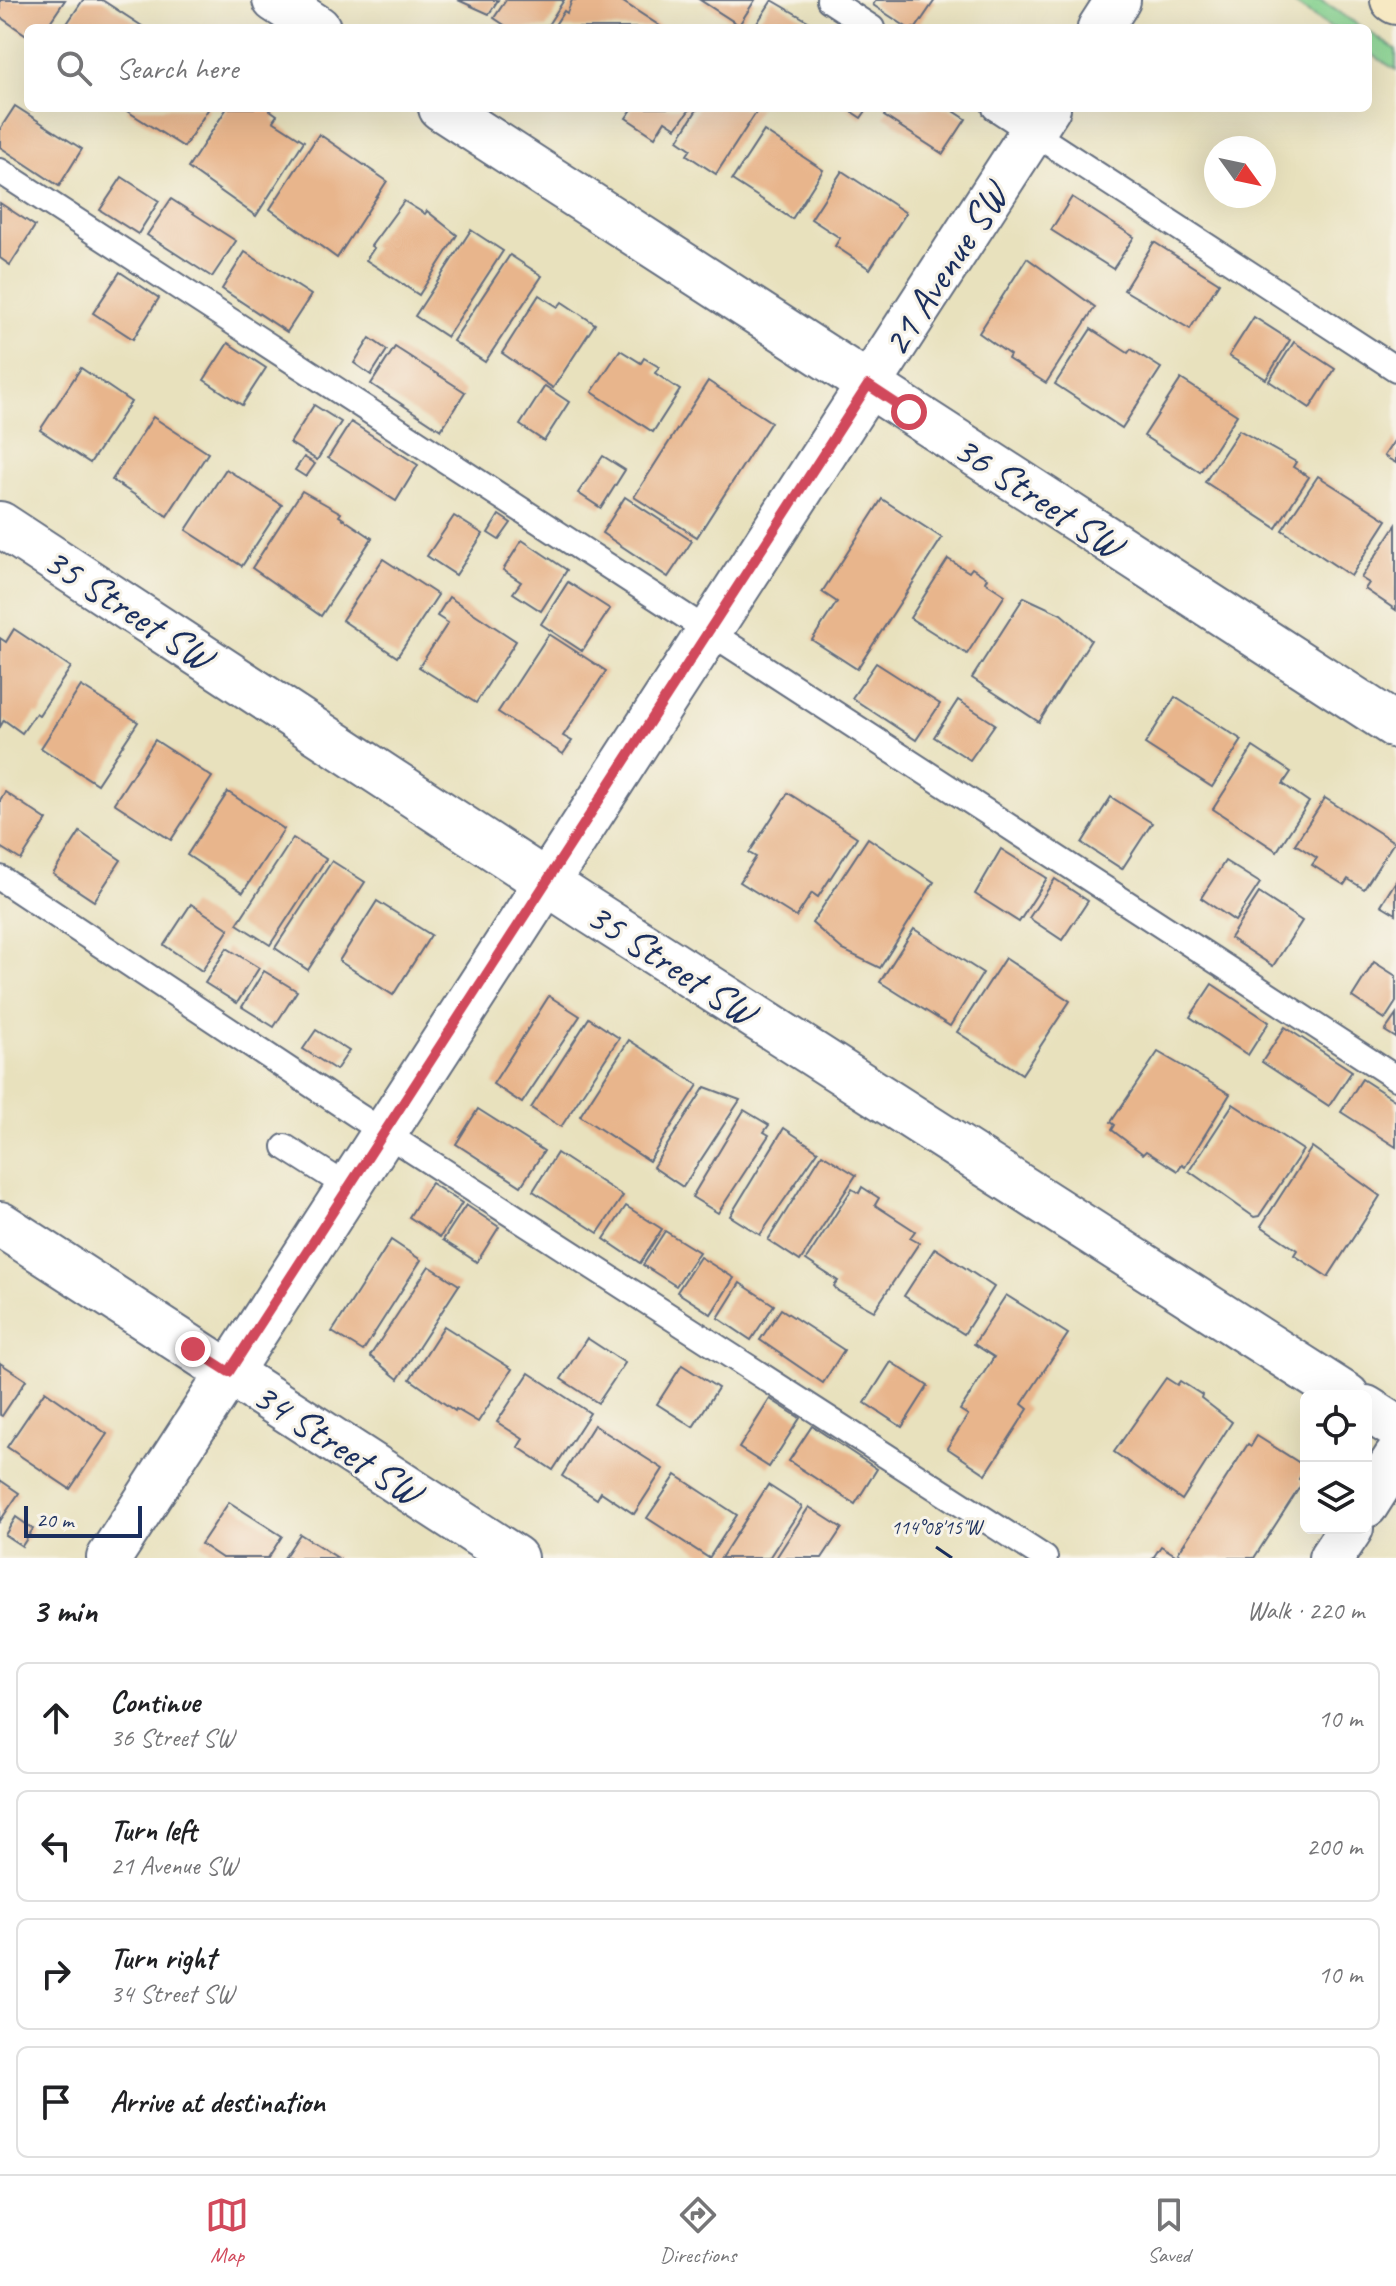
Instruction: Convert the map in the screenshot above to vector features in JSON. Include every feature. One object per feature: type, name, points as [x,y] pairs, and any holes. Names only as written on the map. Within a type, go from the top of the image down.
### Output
[{"type":"street","points":[[275,0],[312,24]]},
{"type":"street","points":[[1103,24],[1118,0]]},
{"type":"street","name":"36 Street SW","points":[[447,112],[1396,726]]},
{"type":"street","name":"21 Avenue SW","points":[[109,1558],[1040,120]]},
{"type":"street","name":"35 Street SW","points":[[0,524],[546,882],[1338,1390]]},
{"type":"street","name":"34 Street SW","points":[[0,1224],[515,1558]]},
{"type":"street","points":[[1372,1412],[1396,1427]]},
{"type":"street","points":[[1372,1496],[1396,1458]]},
{"type":"street","points":[[1331,1558],[1347,1534]]},
{"type":"lane","points":[[829,0],[866,24]]},
{"type":"lane","points":[[1010,112],[1040,120],[1396,369]]},
{"type":"lane","points":[[0,171],[1396,1078]]},
{"type":"lane","points":[[0,878],[384,1132],[1045,1558]]},
{"type":"lane","points":[[285,1147],[348,1187]]},
{"type":"green space","points":[[1288,0],[1320,0],[1357,24],[1325,24]]},
{"type":"green space","points":[[1372,34],[1396,50],[1396,70],[1372,55]]},
{"type":"building","points":[[0,0],[65,0],[49,24],[24,24],[24,33],[0,17]]},
{"type":"building","points":[[83,0],[102,0],[139,24],[67,24]]},
{"type":"building","points":[[458,0],[498,0],[489,14]]},
{"type":"building","points":[[506,0],[564,0],[549,24],[503,24],[494,18]]},
{"type":"building","points":[[572,0],[620,0],[657,24],[556,24],[564,11],[567,13]]},
{"type":"building","points":[[700,0],[755,0],[737,24]]},
{"type":"building","points":[[772,0],[808,21],[806,24],[757,24]]},
{"type":"building","points":[[876,0],[935,0],[919,24],[902,24],[873,5]]},
{"type":"building","points":[[15,106],[82,149],[59,186],[0,147],[0,129]]},
{"type":"building","points":[[129,112],[206,112],[184,147]]},
{"type":"building","points":[[224,112],[273,112],[277,115],[273,121],[304,141],[256,216],[188,168]]},
{"type":"building","points":[[630,112],[688,112],[676,128],[665,121],[655,137],[626,118]]},
{"type":"building","points":[[696,112],[756,112],[716,174],[687,155],[691,149],[678,140]]},
{"type":"building","points":[[886,112],[955,112],[966,119],[943,154],[884,116]]},
{"type":"building","points":[[764,131],[823,170],[792,219],[732,180]]},
{"type":"building","points":[[319,134],[387,181],[337,258],[270,209]]},
{"type":"building","points":[[842,171],[906,213],[870,269],[835,246],[840,238],[811,219]]},
{"type":"building","points":[[122,177],[159,201],[138,234],[100,210]]},
{"type":"building","points":[[1072,197],[1134,237],[1113,269],[1051,230]]},
{"type":"building","points":[[171,199],[236,241],[212,277],[147,235]]},
{"type":"building","points":[[404,201],[425,214],[427,211],[457,235],[419,295],[366,260],[374,248],[371,246]]},
{"type":"building","points":[[0,203],[35,226],[10,265],[0,258]]},
{"type":"building","points":[[471,230],[503,251],[447,337],[415,316]]},
{"type":"building","points":[[1154,242],[1219,283],[1190,329],[1124,290]]},
{"type":"building","points":[[245,252],[311,295],[287,332],[222,289]]},
{"type":"building","points":[[510,255],[542,276],[485,362],[453,341]]},
{"type":"building","points":[[1027,258],[1095,307],[1046,383],[1008,359],[1010,355],[979,333]]},
{"type":"building","points":[[120,272],[159,298],[133,339],[93,313]]},
{"type":"building","points":[[539,295],[558,307],[562,302],[595,324],[553,388],[502,353]]},
{"type":"building","points":[[1254,317],[1290,340],[1266,379],[1229,356]]},
{"type":"building","points":[[1091,329],[1128,353],[1131,349],[1161,368],[1122,428],[1055,384]]},
{"type":"building","points":[[370,338],[387,350],[371,375],[354,363]]},
{"type":"building","points":[[1294,342],[1335,369],[1310,408],[1269,381]]},
{"type":"building","points":[[228,343],[266,368],[242,405],[204,380]]},
{"type":"building","points":[[395,347],[465,392],[441,430],[371,384]]},
{"type":"building","points":[[620,350],[641,363],[644,358],[659,367],[655,373],[680,390],[653,432],[592,392]]},
{"type":"building","points":[[81,368],[131,402],[90,463],[40,430]]},
{"type":"building","points":[[1181,379],[1237,415],[1200,472],[1144,436]]},
{"type":"building","points":[[708,381],[771,422],[697,537],[634,497]]},
{"type":"building","points":[[545,386],[569,402],[544,441],[520,425]]},
{"type":"building","points":[[314,405],[341,422],[317,460],[290,443]]},
{"type":"building","points":[[153,417],[208,453],[167,516],[112,480]]},
{"type":"building","points":[[351,422],[418,465],[396,501],[328,458]]},
{"type":"building","points":[[1239,430],[1296,462],[1293,467],[1309,477],[1276,528],[1205,482]]},
{"type":"building","points":[[1396,438],[1396,463],[1384,456]]},
{"type":"building","points":[[603,456],[625,470],[601,508],[578,493]]},
{"type":"building","points":[[304,457],[315,464],[306,477],[295,470]]},
{"type":"building","points":[[226,469],[282,505],[242,566],[186,530]]},
{"type":"building","points":[[1318,476],[1387,520],[1351,576],[1282,530]]},
{"type":"building","points":[[302,491],[341,513],[339,516],[372,538],[321,616],[252,568]]},
{"type":"building","points":[[625,497],[692,541],[668,577],[602,533]]},
{"type":"building","points":[[882,499],[942,538],[857,669],[812,640],[837,602],[822,592]]},
{"type":"building","points":[[499,515],[511,523],[499,540],[488,533]]},
{"type":"building","points":[[454,516],[483,534],[456,575],[427,556]]},
{"type":"building","points":[[1396,525],[1396,610],[1365,589],[1369,583],[1361,578]]},
{"type":"building","points":[[522,540],[567,570],[541,611],[513,593],[521,582],[503,570]]},
{"type":"building","points":[[383,559],[438,595],[397,657],[342,620]]},
{"type":"building","points":[[948,559],[969,572],[972,568],[987,578],[985,582],[1005,595],[967,654],[910,618]]},
{"type":"building","points":[[568,582],[610,609],[582,651],[541,624]]},
{"type":"building","points":[[449,597],[516,641],[476,703],[419,667],[448,623],[437,616]]},
{"type":"building","points":[[1024,597],[1061,614],[1091,640],[1039,722],[972,678]]},
{"type":"building","points":[[14,629],[71,667],[39,715],[36,713],[22,733],[4,720],[0,727],[0,638],[6,642]]},
{"type":"building","points":[[549,634],[606,671],[563,736],[572,741],[563,754],[498,712]]},
{"type":"building","points":[[876,663],[940,704],[916,740],[852,698]]},
{"type":"building","points":[[81,686],[138,722],[97,784],[41,748]]},
{"type":"building","points":[[1175,697],[1242,740],[1212,787],[1145,744]]},
{"type":"building","points":[[958,700],[995,724],[970,760],[934,737]]},
{"type":"building","points":[[155,740],[212,777],[171,840],[114,803]]},
{"type":"building","points":[[1253,747],[1291,772],[1283,784],[1309,802],[1277,851],[1213,809]]},
{"type":"building","points":[[5,792],[47,820],[21,860],[0,847],[0,800]]},
{"type":"building","points":[[228,792],[284,829],[243,892],[187,855]]},
{"type":"building","points":[[788,793],[857,837],[818,897],[812,893],[796,917],[740,882],[756,857],[749,853]]},
{"type":"building","points":[[1111,797],[1152,823],[1122,869],[1082,843]]},
{"type":"building","points":[[1325,798],[1394,842],[1364,889],[1348,879],[1344,885],[1312,865],[1317,858],[1295,844]]},
{"type":"building","points":[[80,832],[121,860],[94,901],[53,874]]},
{"type":"building","points":[[293,838],[326,859],[270,945],[237,924]]},
{"type":"building","points":[[868,838],[934,882],[880,968],[843,950],[812,923]]},
{"type":"building","points":[[1001,849],[1047,878],[1019,922],[975,894]]},
{"type":"building","points":[[332,861],[365,882],[308,970],[275,948]]},
{"type":"building","points":[[1225,861],[1260,883],[1235,921],[1201,898]]},
{"type":"building","points":[[1055,879],[1088,901],[1062,940],[1029,918]]},
{"type":"building","points":[[1396,881],[1396,914],[1381,905]]},
{"type":"building","points":[[1259,893],[1302,921],[1273,966],[1230,938]]},
{"type":"building","points":[[377,901],[431,935],[393,995],[339,961]]},
{"type":"building","points":[[191,904],[229,929],[202,971],[164,945]]},
{"type":"building","points":[[914,929],[983,973],[950,1026],[880,982]]},
{"type":"building","points":[[227,948],[259,968],[237,1003],[205,983]]},
{"type":"building","points":[[1005,958],[1070,1001],[1022,1074],[957,1032]]},
{"type":"building","points":[[1374,962],[1396,976],[1396,1002],[1385,1019],[1352,997]]},
{"type":"building","points":[[264,971],[297,991],[274,1027],[242,1007]]},
{"type":"building","points":[[1212,984],[1269,1022],[1248,1055],[1190,1017]]},
{"type":"building","points":[[549,996],[580,1016],[522,1103],[493,1084]]},
{"type":"building","points":[[1396,1015],[1396,1038],[1385,1031]]},
{"type":"building","points":[[589,1018],[619,1038],[561,1127],[531,1108]]},
{"type":"building","points":[[1285,1027],[1352,1071],[1329,1106],[1262,1062]]},
{"type":"building","points":[[316,1030],[349,1051],[336,1070],[303,1049]]},
{"type":"building","points":[[629,1040],[698,1085],[649,1161],[580,1116]]},
{"type":"building","points":[[1158,1052],[1230,1094],[1185,1167],[1182,1165],[1178,1171],[1146,1151],[1143,1154],[1112,1130],[1115,1125],[1111,1122]]},
{"type":"building","points":[[1362,1079],[1396,1101],[1396,1147],[1341,1112]]},
{"type":"building","points":[[705,1087],[740,1100],[683,1187],[653,1167]]},
{"type":"building","points":[[1233,1104],[1303,1150],[1259,1216],[1254,1217],[1189,1171]]},
{"type":"building","points":[[478,1109],[544,1151],[521,1186],[456,1144]]},
{"type":"building","points":[[744,1110],[769,1125],[764,1132],[769,1135],[718,1213],[692,1197]]},
{"type":"building","points":[[784,1128],[818,1151],[760,1235],[730,1216]]},
{"type":"building","points":[[1312,1147],[1380,1196],[1328,1277],[1294,1255],[1297,1250],[1261,1226]]},
{"type":"building","points":[[557,1153],[623,1196],[598,1233],[533,1191]]},
{"type":"building","points":[[822,1154],[856,1175],[800,1261],[768,1240]]},
{"type":"building","points":[[431,1183],[462,1203],[440,1237],[409,1217]]},
{"type":"building","points":[[862,1187],[879,1198],[875,1205],[915,1231],[910,1238],[919,1243],[874,1311],[838,1291],[834,1286],[838,1281],[806,1260],[852,1189],[859,1193]]},
{"type":"building","points":[[466,1205],[499,1227],[477,1262],[443,1240]]},
{"type":"building","points":[[626,1206],[662,1229],[640,1263],[604,1239]]},
{"type":"building","points":[[665,1231],[699,1252],[676,1286],[643,1265]]},
{"type":"building","points":[[391,1240],[421,1260],[363,1351],[332,1332]]},
{"type":"building","points":[[935,1248],[994,1287],[964,1334],[904,1296]]},
{"type":"building","points":[[700,1257],[734,1278],[711,1314],[677,1292]]},
{"type":"building","points":[[429,1266],[459,1285],[398,1379],[370,1356]]},
{"type":"building","points":[[740,1283],[774,1305],[751,1340],[718,1318]]},
{"type":"building","points":[[1006,1295],[1068,1334],[1022,1404],[1028,1409],[986,1474],[947,1448],[968,1415],[960,1410],[994,1357],[974,1344]]},
{"type":"building","points":[[781,1309],[844,1350],[823,1383],[760,1340]]},
{"type":"building","points":[[444,1326],[512,1369],[478,1422],[455,1411],[410,1379]]},
{"type":"building","points":[[587,1338],[625,1363],[598,1403],[561,1379]]},
{"type":"building","points":[[891,1362],[928,1386],[902,1427],[865,1403]]},
{"type":"building","points":[[0,1363],[26,1380],[2,1416],[0,1415]]},
{"type":"building","points":[[682,1365],[718,1388],[693,1427],[657,1404]]},
{"type":"building","points":[[529,1373],[590,1413],[553,1470],[518,1447],[523,1439],[497,1422]]},
{"type":"building","points":[[1166,1378],[1177,1385],[1180,1381],[1202,1395],[1201,1398],[1232,1422],[1182,1500],[1114,1452]]},
{"type":"building","points":[[45,1391],[107,1434],[70,1489],[7,1447]]},
{"type":"building","points":[[770,1399],[800,1418],[769,1467],[739,1448]]},
{"type":"building","points":[[594,1425],[663,1469],[634,1514],[601,1492],[597,1499],[562,1476]]},
{"type":"building","points":[[812,1426],[877,1469],[855,1504],[789,1461]]},
{"type":"building","points":[[1257,1436],[1300,1463],[1300,1487],[1254,1558],[1185,1558],[1178,1553],[1248,1444],[1251,1446]]},
{"type":"building","points":[[676,1475],[737,1515],[709,1558],[647,1518]]},
{"type":"building","points":[[0,1480],[19,1493],[0,1521]]},
{"type":"building","points":[[768,1485],[802,1507],[769,1558],[721,1558]]},
{"type":"building","points":[[229,1502],[282,1536],[268,1558],[222,1558],[201,1544]]},
{"type":"building","points":[[809,1507],[842,1528],[822,1558],[776,1558]]},
{"type":"building","points":[[16,1517],[33,1529],[22,1546],[5,1535]]},
{"type":"building","points":[[300,1534],[338,1558],[284,1558]]},
{"type":"building","points":[[1161,1546],[1180,1558],[1153,1558]]},
{"type":"route","points":[[193,1349],[229,1372],[868,385],[909,412]]}]
